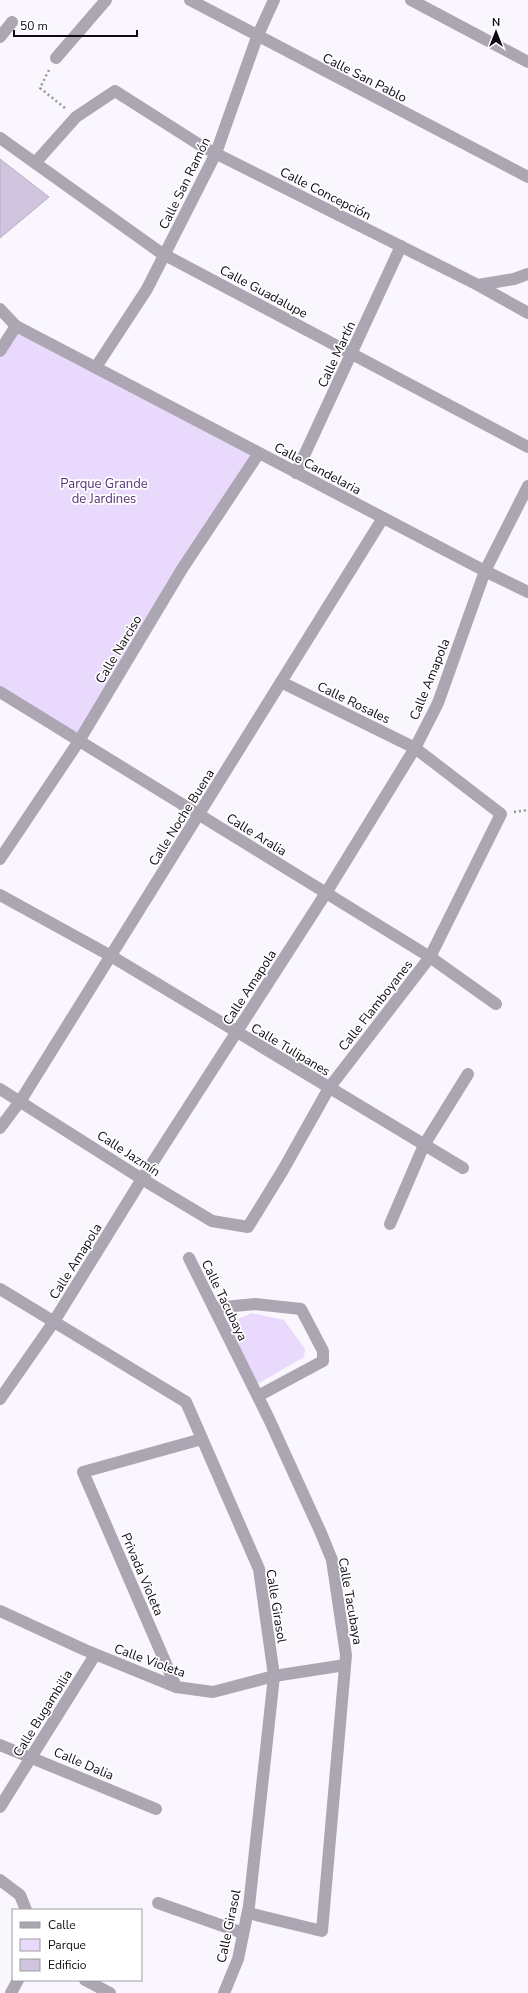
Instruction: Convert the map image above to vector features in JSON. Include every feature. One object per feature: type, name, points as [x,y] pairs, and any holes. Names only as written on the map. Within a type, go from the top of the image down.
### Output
[{"type":"street","points":[[56,58],[106,0]]},
{"type":"street","name":"Calle San Pablo","points":[[190,0],[528,177]]},
{"type":"street","name":"Calle San Ramón","points":[[96,367],[147,289],[216,153],[257,36],[274,0]]},
{"type":"street","points":[[412,0],[528,62]]},
{"type":"street","points":[[0,37],[12,22]]},
{"type":"street","name":"Calle Concepción","points":[[76,117],[115,91],[216,153],[478,285],[528,312]]},
{"type":"street","points":[[35,163],[76,117]]},
{"type":"street","name":"Calle Guadalupe","points":[[0,138],[165,254],[528,447]]},
{"type":"street","name":"Calle Martín","points":[[296,473],[401,246]]},
{"type":"street","points":[[478,285],[514,279],[528,274]]},
{"type":"street","name":"Calle Candelaria","points":[[0,309],[16,326],[296,473],[528,592]]},
{"type":"street","points":[[0,351],[16,326]]},
{"type":"street","name":"Calle Narciso","points":[[0,859],[79,741],[182,569],[259,453]]},
{"type":"street","name":"Calle Amapola","points":[[0,1399],[53,1323],[142,1179],[326,893],[415,748],[438,703],[485,571],[528,486]]},
{"type":"street","name":"Calle Noche Buena","points":[[0,1128],[21,1100],[383,518]]},
{"type":"street","name":"Calle Rosales","points":[[281,682],[415,748],[501,814]]},
{"type":"street","name":"Calle Aralia","points":[[0,692],[430,957],[496,1004]]},
{"type":"street","name":"Calle Flamboyanes","points":[[248,1227],[283,1170],[329,1088],[430,957],[501,814]]},
{"type":"street","name":"Calle Tulipanes","points":[[0,895],[110,956],[463,1168]]},
{"type":"street","points":[[390,1224],[424,1145],[468,1074]]},
{"type":"street","name":"Calle Jazmín","points":[[0,1089],[21,1100],[142,1179],[212,1221],[248,1227]]},
{"type":"street","name":"Calle Tacubaya","points":[[189,1258],[258,1396],[332,1560],[346,1654],[322,1931],[248,1912]]},
{"type":"street","name":"Calle Girasol","points":[[0,1289],[53,1323],[186,1402],[259,1569],[274,1676],[248,1912],[238,1959],[224,1993]]},
{"type":"street","points":[[214,1308],[255,1304],[301,1309],[323,1351],[323,1361],[258,1396]]},
{"type":"street","name":"Privada Violeta","points":[[176,1687],[83,1472],[202,1438]]},
{"type":"street","name":"Calle Violeta","points":[[0,1611],[95,1654],[176,1687],[213,1692],[274,1676],[345,1665]]},
{"type":"street","name":"Calle Bugambilia","points":[[0,1807],[95,1654]]},
{"type":"street","name":"Calle Dalia","points":[[0,1745],[156,1809]]},
{"type":"street","points":[[0,1880],[20,1895],[26,1909]]},
{"type":"street","points":[[158,1903],[243,1933]]},
{"type":"street","points":[[11,1993],[17,1981]]},
{"type":"street","points":[[87,1981],[110,1993]]},
{"type":"path","points":[[56,58],[40,88],[76,117]]},
{"type":"green space","name":"Parque Grande de Jardines","points":[[16,326],[259,453],[79,741],[0,692],[0,351]]},
{"type":"green space","points":[[252,1313],[284,1320],[305,1349],[304,1357],[259,1383],[252,1379],[226,1324]]},
{"type":"building","points":[[0,159],[49,197],[0,238]]}]
